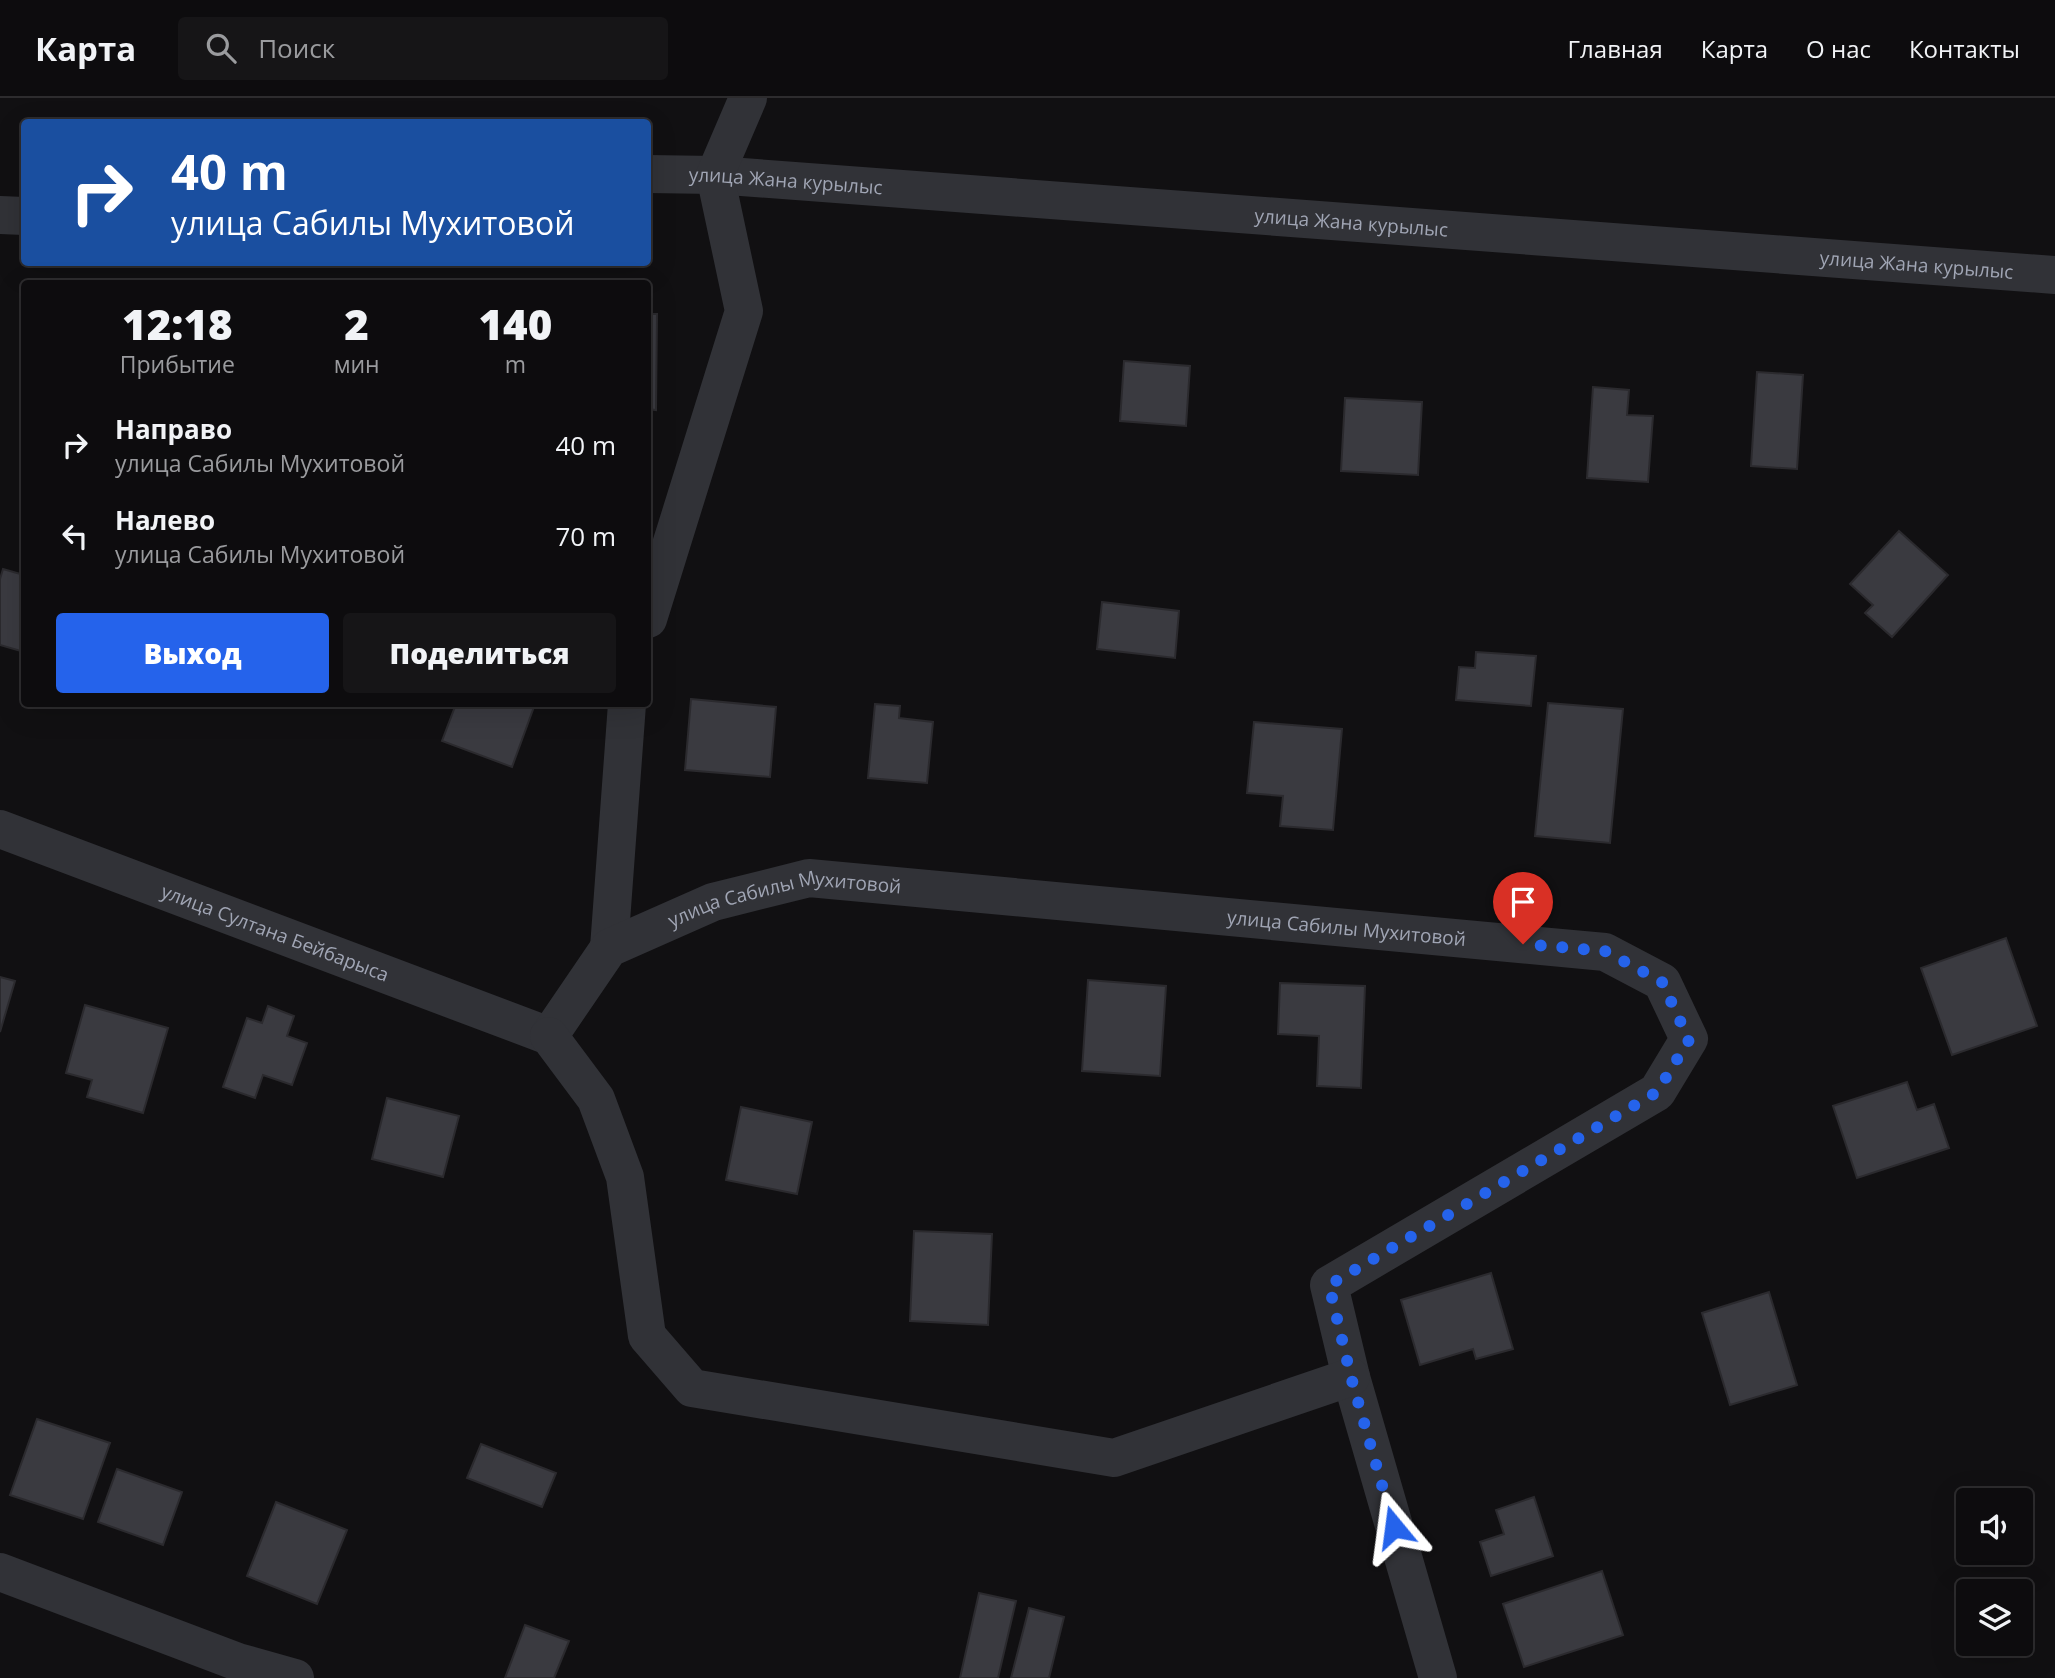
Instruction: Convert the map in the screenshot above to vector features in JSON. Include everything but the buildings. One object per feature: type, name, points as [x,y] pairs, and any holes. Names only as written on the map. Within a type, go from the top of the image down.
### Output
[{"type":"street","points":[[651,609],[744,311],[715,175],[748,98]]},
{"type":"street","name":"улица Жана курылыс","points":[[651,174],[715,175],[2055,275]]},
{"type":"street","points":[[0,215],[21,216]]},
{"type":"street","points":[[627,707],[609,948],[549,1036],[596,1099],[625,1177],[647,1336],[692,1388],[1114,1458],[1351,1377]]},
{"type":"street","name":"улица Султана Бейбарыса","points":[[0,829],[549,1036]]},
{"type":"street","name":"улица Сабилы Мухитовой","points":[[609,948],[713,902],[808,878],[1605,951],[1662,982],[1689,1040],[1657,1092],[1329,1285],[1351,1377],[1438,1678]]},
{"type":"street","points":[[0,1572],[239,1662],[295,1678]]},
{"type":"route","points":[[1394,1527],[1351,1377],[1329,1285],[1657,1092],[1689,1040],[1662,982],[1605,951],[1523,944]]}]
